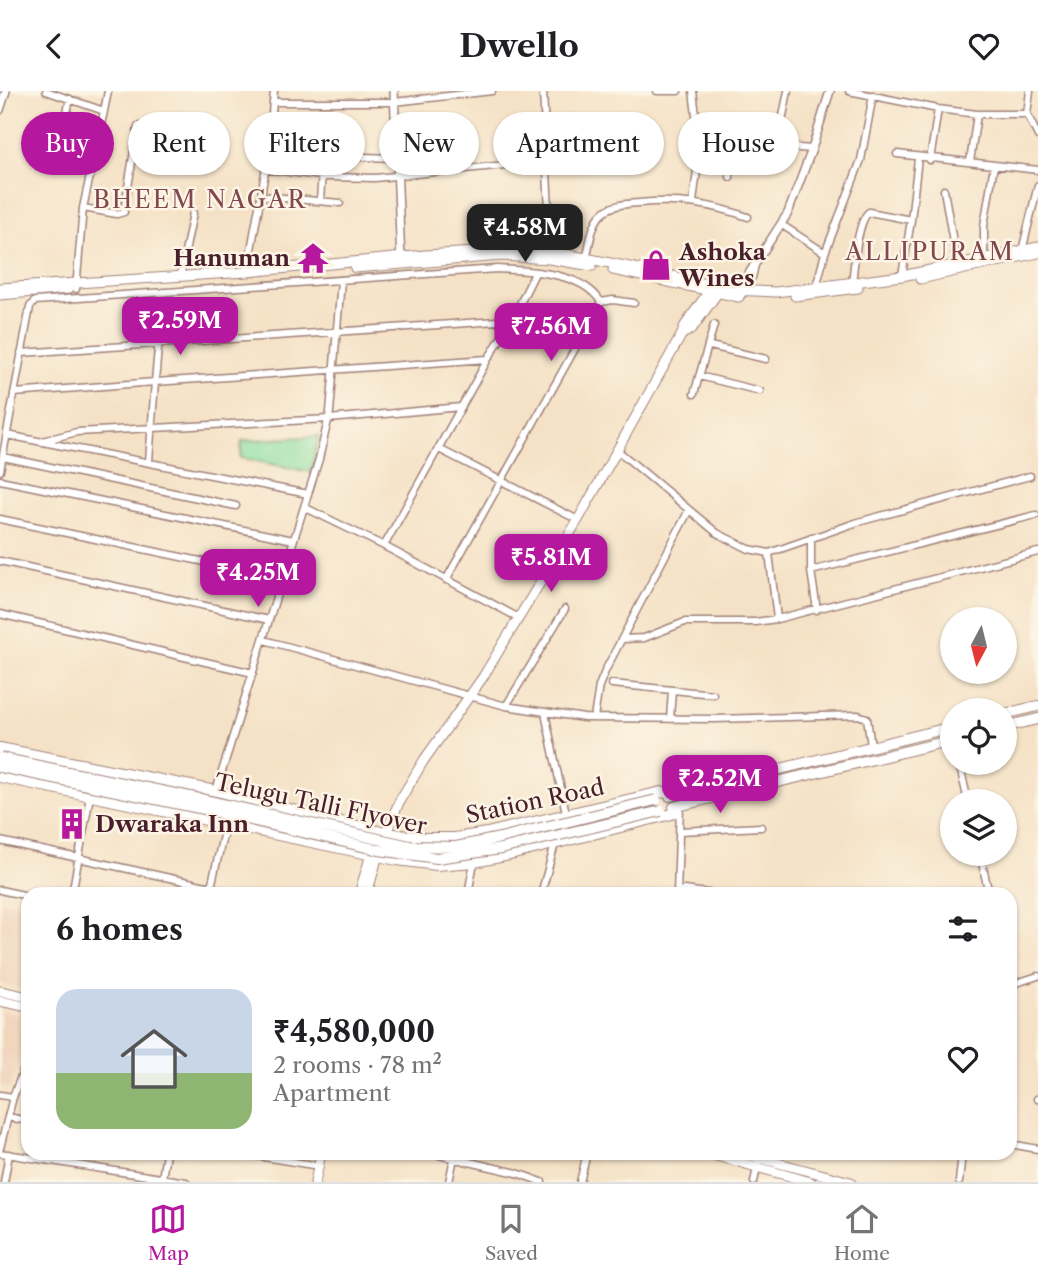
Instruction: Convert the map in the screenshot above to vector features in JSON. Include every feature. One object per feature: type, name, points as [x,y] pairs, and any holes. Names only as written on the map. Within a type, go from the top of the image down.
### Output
[{"type":"main road","points":[[739,294],[852,286],[937,276],[1022,254],[1038,247]]},
{"type":"main road","points":[[0,288],[308,273],[488,250],[551,251],[645,269],[715,290]]},
{"type":"main road","points":[[0,295],[180,277],[401,260],[501,256],[549,259],[739,294],[784,297],[984,259],[1038,253]]},
{"type":"main road","points":[[386,833],[400,800],[424,760],[470,697],[578,520],[682,334],[691,330],[715,290]]},
{"type":"main road","points":[[1017,711],[1038,706]]},
{"type":"main road","points":[[1017,724],[1038,719]]},
{"type":"main road","name":"Station Road","points":[[0,748],[216,791],[386,833],[424,838],[455,838],[661,792],[674,795],[940,730]]},
{"type":"main road","points":[[0,777],[375,856],[437,865],[474,862],[555,844],[672,814],[680,806],[940,743]]},
{"type":"main road","name":"Telugu Talli Flyover","points":[[0,758],[200,799],[366,838],[422,847],[456,847],[500,838],[674,795]]},
{"type":"main road","name":"Telugu Talli Flyover","points":[[0,767],[199,808],[379,850],[437,858],[501,849],[680,806]]},
{"type":"main road","points":[[361,887],[369,861],[375,856]]},
{"type":"main road","points":[[369,887],[376,862],[375,856]]},
{"type":"main road","points":[[0,991],[21,996]]},
{"type":"main road","points":[[0,1001],[21,1006]]},
{"type":"main road","points":[[315,1182],[320,1160]]},
{"type":"main road","points":[[759,1160],[811,1182]]},
{"type":"main road","points":[[759,1160],[851,1182]]},
{"type":"street","points":[[0,110],[6,91]]},
{"type":"street","points":[[46,91],[104,111]]},
{"type":"street","points":[[76,286],[83,208],[108,91]]},
{"type":"street","points":[[272,112],[274,91]]},
{"type":"street","points":[[394,91],[394,112]]},
{"type":"street","points":[[273,102],[394,102],[492,91]]},
{"type":"street","points":[[543,91],[544,112]]},
{"type":"street","points":[[657,91],[678,91]]},
{"type":"street","points":[[692,202],[699,147],[693,91]]},
{"type":"street","points":[[784,112],[788,91]]},
{"type":"street","points":[[739,294],[782,225],[812,149],[830,91]]},
{"type":"street","points":[[849,91],[938,109],[977,114],[1027,114]]},
{"type":"street","points":[[1030,91],[1027,114],[1038,136]]},
{"type":"street","points":[[816,288],[825,253],[861,160],[873,95]]},
{"type":"street","points":[[67,112],[70,99]]},
{"type":"street","points":[[930,160],[938,109]]},
{"type":"street","points":[[970,162],[977,114]]},
{"type":"street","points":[[799,148],[812,149]]},
{"type":"street","points":[[897,155],[1038,170]]},
{"type":"street","points":[[902,276],[918,158]]},
{"type":"street","points":[[984,259],[984,226],[994,165]]},
{"type":"street","points":[[314,175],[356,179],[493,169]]},
{"type":"street","points":[[83,208],[117,215],[124,212],[130,175]]},
{"type":"street","points":[[247,272],[264,175]]},
{"type":"street","points":[[546,175],[551,251]]},
{"type":"street","points":[[320,201],[322,176]]},
{"type":"street","points":[[396,177],[401,260]]},
{"type":"street","points":[[1022,254],[1038,185]]},
{"type":"street","points":[[944,190],[957,265]]},
{"type":"street","points":[[261,196],[340,203]]},
{"type":"street","points":[[586,259],[598,218],[609,209],[655,201],[692,202],[724,208],[748,217]]},
{"type":"street","points":[[180,277],[193,213]]},
{"type":"street","points":[[852,286],[866,213],[882,213],[911,220]]},
{"type":"street","points":[[782,225],[825,253]]},
{"type":"street","points":[[0,471],[32,303],[497,269],[563,278],[587,288],[601,302]]},
{"type":"street","points":[[384,546],[512,320],[535,273]]},
{"type":"street","points":[[216,791],[329,419],[341,281]]},
{"type":"street","points":[[149,461],[163,292]]},
{"type":"street","points":[[601,302],[613,300],[634,303]]},
{"type":"street","points":[[446,580],[601,302]]},
{"type":"street","points":[[21,353],[512,320]]},
{"type":"street","points":[[694,394],[714,325]]},
{"type":"street","points":[[710,346],[766,359]]},
{"type":"street","points":[[14,393],[488,359]]},
{"type":"street","points":[[699,376],[760,391]]},
{"type":"street","points":[[42,441],[77,432],[329,419],[461,407]]},
{"type":"street","points":[[7,435],[149,461],[308,495]]},
{"type":"street","points":[[439,449],[578,520]]},
{"type":"street","points":[[617,450],[729,540],[749,549],[769,553],[895,512],[1030,476]]},
{"type":"street","points":[[3,457],[236,506]]},
{"type":"street","points":[[0,479],[293,540]]},
{"type":"street","points":[[304,507],[519,618]]},
{"type":"street","points":[[594,719],[601,681],[689,510]]},
{"type":"street","points":[[811,571],[1035,515]]},
{"type":"street","points":[[0,519],[281,578]]},
{"type":"street","points":[[811,538],[811,571],[817,610]]},
{"type":"street","points":[[623,639],[645,638],[685,622],[755,622],[777,619],[1038,552]]},
{"type":"street","points":[[769,553],[777,619]]},
{"type":"street","points":[[0,561],[269,620]]},
{"type":"street","points":[[506,706],[565,609]]},
{"type":"street","points":[[0,614],[253,673]]},
{"type":"street","points":[[264,640],[470,697],[545,713],[594,719],[858,715],[867,718],[871,746]]},
{"type":"street","points":[[612,684],[713,694]]},
{"type":"street","points":[[670,719],[672,690]]},
{"type":"street","points":[[545,713],[566,813]]},
{"type":"street","points":[[73,887],[90,796]]},
{"type":"street","points":[[678,887],[680,806]]},
{"type":"street","points":[[212,887],[226,823]]},
{"type":"street","points":[[680,831],[761,827]]},
{"type":"street","points":[[375,856],[386,833]]},
{"type":"street","points":[[0,841],[198,887]]},
{"type":"street","points":[[543,887],[555,844]]},
{"type":"street","points":[[469,887],[474,862]]},
{"type":"street","points":[[983,866],[987,887]]},
{"type":"street","points":[[0,890],[21,894]]},
{"type":"street","points":[[1017,983],[1038,977]]},
{"type":"street","points":[[21,1076],[0,1150],[21,1156]]},
{"type":"street","points":[[17,1086],[21,1087]]},
{"type":"street","points":[[0,1095],[13,1097]]},
{"type":"street","points":[[8,1118],[21,1120]]},
{"type":"street","points":[[1017,1145],[1038,1149]]},
{"type":"street","points":[[4,1182],[9,1154]]},
{"type":"street","points":[[44,1160],[186,1182]]},
{"type":"street","points":[[162,1180],[165,1160]]},
{"type":"street","points":[[285,1160],[319,1165]]},
{"type":"street","points":[[449,1182],[454,1160]]},
{"type":"street","points":[[470,1160],[542,1182]]},
{"type":"street","points":[[580,1182],[585,1160]]},
{"type":"street","points":[[754,1182],[759,1160]]},
{"type":"street","points":[[960,1182],[962,1160]]},
{"type":"shaded area","points":[[0,901],[21,906],[21,988],[0,984]]},
{"type":"shaded area","points":[[0,1010],[21,1015],[21,1057],[10,1088],[0,1086]]},
{"type":"green space","points":[[319,436],[311,472],[241,458],[242,441]]},
{"type":"place","name":"Hanuman","points":[[313,258]]},
{"type":"place","name":"Ashoka Wines","points":[[656,265]]},
{"type":"place","name":"Dwaraka Inn","points":[[72,824]]},
{"type":"district","name":"BHEEM NAGAR","points":[[200,200]]},
{"type":"district","name":"ALLIPURAM","points":[[930,252]]}]
